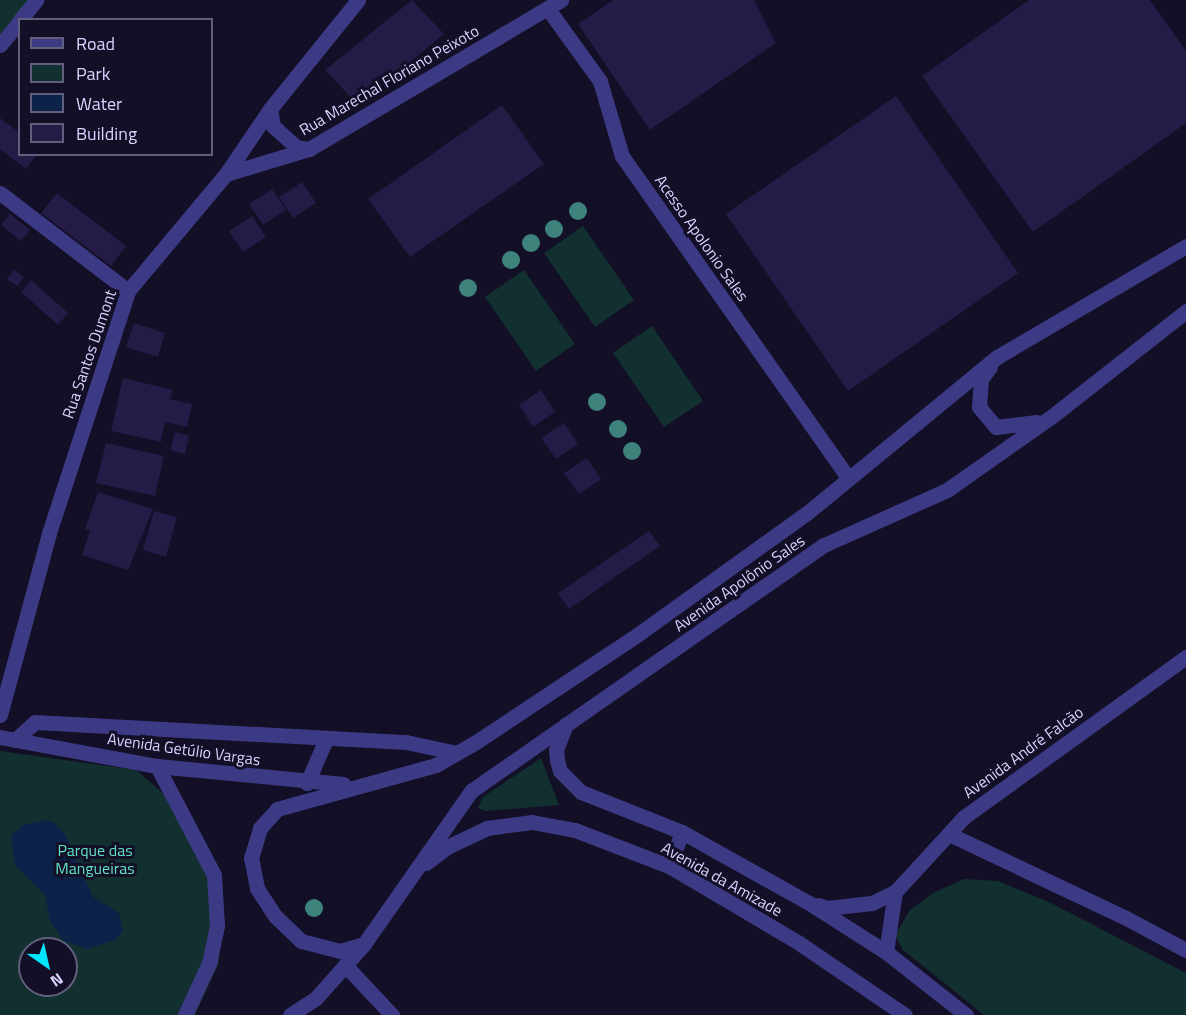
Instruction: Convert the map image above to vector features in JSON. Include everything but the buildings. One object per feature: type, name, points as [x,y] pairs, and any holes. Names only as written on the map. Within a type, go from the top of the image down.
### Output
[{"type":"street","points":[[22,18],[36,0]]},
{"type":"street","name":"Rua Santos Dumont","points":[[0,715],[48,533],[128,291],[226,174],[270,110],[358,0]]},
{"type":"street","name":"Rua Marechal Floriano Peixoto","points":[[226,174],[309,149],[555,4]]},
{"type":"street","name":"Acesso Apolonio Sales","points":[[555,4],[600,81],[622,156],[848,477]]},
{"type":"street","points":[[0,45],[18,22]]},
{"type":"street","points":[[270,110],[273,126],[296,147],[309,149]]},
{"type":"street","points":[[0,193],[128,291]]},
{"type":"street","name":"Avenida Apolônio Sales","points":[[364,944],[340,951],[301,941],[275,916],[257,888],[251,858],[260,828],[278,809],[436,765],[457,753],[637,635],[807,513],[848,477],[997,357],[1186,246]]},
{"type":"street","name":"Avenida Apolônio Sales","points":[[290,1015],[316,998],[364,944],[471,791],[824,545],[947,490],[1051,417],[1186,311]]},
{"type":"street","points":[[997,357],[981,379],[979,407],[996,427],[1023,426],[1051,417]]},
{"type":"street","name":"Avenida André Falcão","points":[[809,903],[827,908],[872,903],[896,892],[964,817],[1186,657]]},
{"type":"street","points":[[7,739],[35,722],[406,742],[457,753]]},
{"type":"street","name":"Avenida da Amizade","points":[[566,724],[556,750],[557,760],[560,771],[581,792],[682,832],[809,903],[886,952],[966,1015]]},
{"type":"street","name":"Avenida Getúlio Vargas","points":[[7,739],[157,766],[307,783],[364,785]]},
{"type":"street","points":[[307,783],[326,739]]},
{"type":"street","points":[[157,766],[214,875],[217,926],[209,963],[185,1015]]},
{"type":"street","name":"Avenida da Amizade","points":[[410,877],[447,847],[487,828],[532,822],[575,830],[669,866],[799,943],[905,1015]]},
{"type":"street","points":[[669,866],[682,832]]},
{"type":"street","points":[[949,834],[1126,918],[1186,950]]},
{"type":"street","points":[[886,952],[896,892]]},
{"type":"street","points":[[345,965],[392,1015]]},
{"type":"green space","points":[[0,0],[38,0],[22,18],[18,18],[18,23],[0,44]]},
{"type":"green space","points":[[583,226],[634,300],[595,327],[544,253]]},
{"type":"green space","points":[[524,270],[575,344],[536,371],[485,297]]},
{"type":"green space","points":[[652,326],[703,401],[664,427],[613,353]]},
{"type":"green space","name":"Parque das Mangueiras","points":[[0,751],[136,770],[187,814],[221,914],[219,963],[195,1015],[0,1015]]},
{"type":"green space","points":[[541,758],[559,805],[485,811],[478,808],[483,797]]},
{"type":"green space","points":[[964,879],[998,881],[1049,902],[1186,973],[1186,1015],[984,1015],[903,950],[895,935],[910,910],[935,892]]},
{"type":"water","points":[[46,820],[54,822],[66,836],[93,897],[119,913],[123,931],[115,940],[87,949],[78,946],[78,937],[61,937],[50,921],[45,895],[15,865],[11,835],[23,825]]}]
